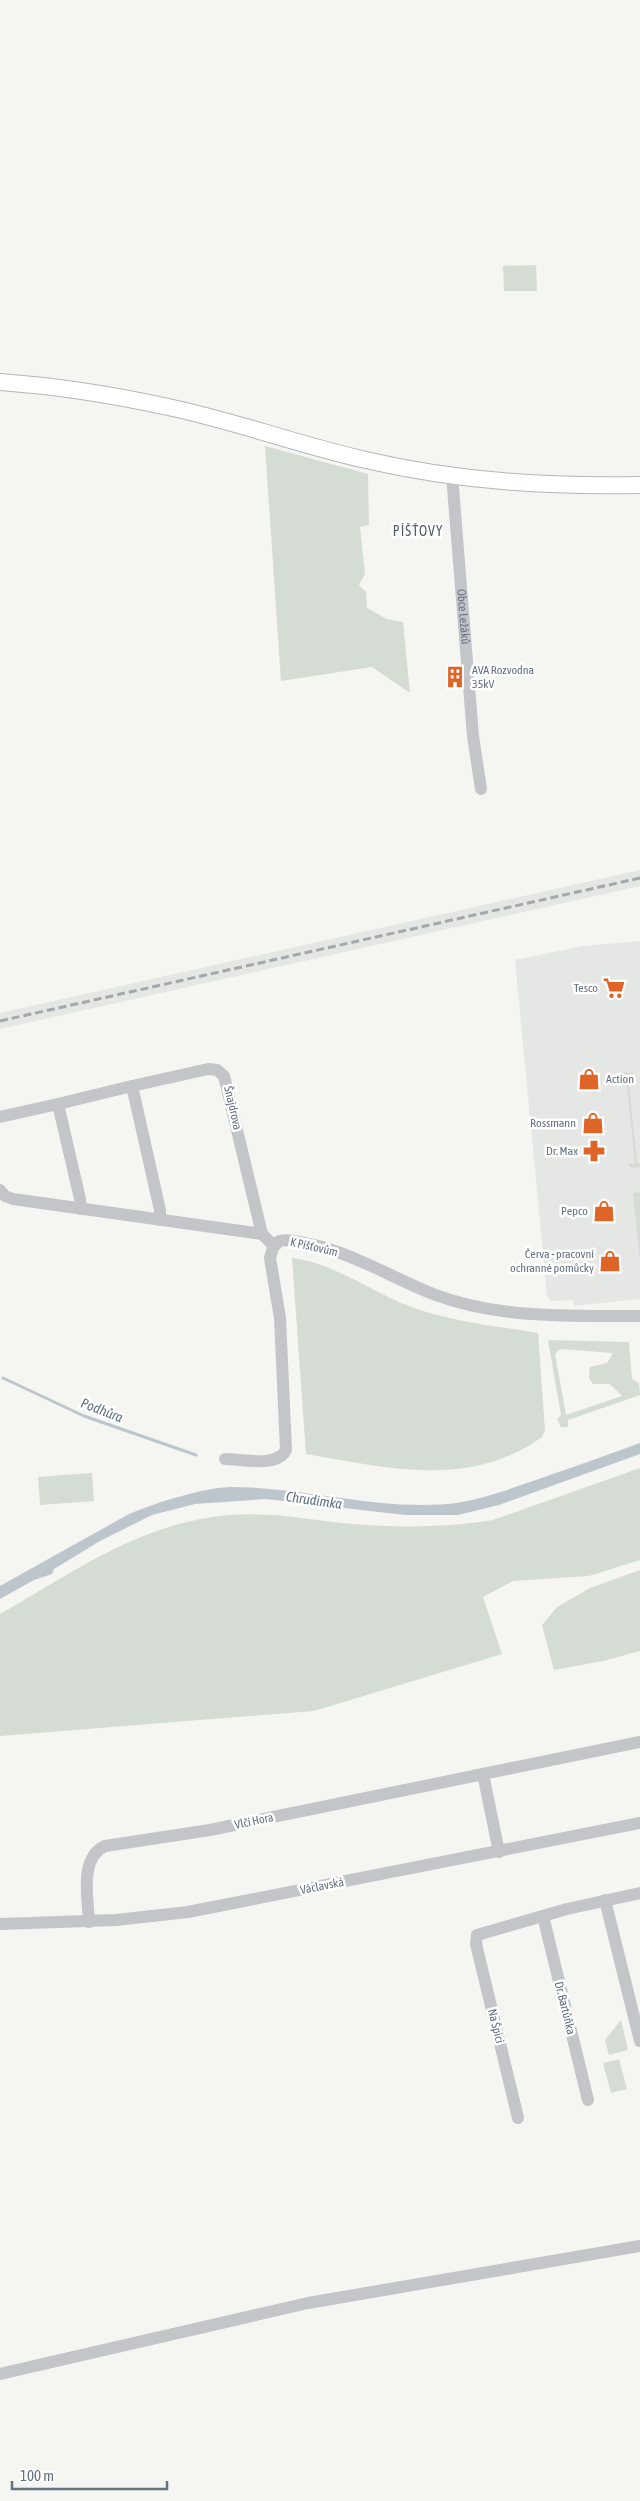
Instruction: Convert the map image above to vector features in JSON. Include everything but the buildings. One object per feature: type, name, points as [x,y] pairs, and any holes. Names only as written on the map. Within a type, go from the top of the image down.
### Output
[{"type":"main road","points":[[0,382],[94,394],[169,407],[367,460],[470,478],[535,484],[640,485]]},
{"type":"street","name":"Obce Ležáků","points":[[452,475],[473,736],[481,789]]},
{"type":"street","name":"Šnajdrova","points":[[0,1117],[208,1069],[217,1070],[227,1081],[262,1234]]},
{"type":"street","points":[[132,1086],[160,1210],[160,1220]]},
{"type":"street","points":[[58,1104],[81,1209]]},
{"type":"street","points":[[0,1190],[4,1196],[13,1199],[262,1234],[274,1246]]},
{"type":"street","name":"K Píšťovům","points":[[226,1458],[271,1460],[281,1457],[286,1450],[280,1318],[270,1258],[274,1246],[279,1241],[288,1240],[334,1250],[362,1260],[434,1294],[472,1306],[519,1313],[640,1316]]},
{"type":"street","name":"Vlčí Hora","points":[[89,1922],[88,1866],[95,1854],[105,1846],[210,1830],[640,1742]]},
{"type":"street","points":[[483,1774],[499,1852]]},
{"type":"street","name":"Václavská","points":[[0,1924],[89,1922],[188,1912],[640,1823]]},
{"type":"street","points":[[543,1916],[640,1893]]},
{"type":"street","points":[[605,1900],[640,2041]]},
{"type":"street","name":"Na Špici","points":[[518,2118],[476,1944],[477,1935],[543,1916]]},
{"type":"street","name":"Dr. Bartůňka","points":[[543,1916],[588,2100]]},
{"type":"street","points":[[0,2374],[308,2303],[640,2246]]},
{"type":"shaded area","points":[[536,265],[537,291],[504,291],[503,266]]},
{"type":"shaded area","points":[[265,446],[368,474],[369,525],[360,527],[365,574],[359,585],[366,592],[367,608],[387,619],[403,622],[410,693],[372,667],[281,681]]},
{"type":"shaded area","points":[[640,870],[640,886],[0,1029],[0,1013]]},
{"type":"shaded area","points":[[640,941],[640,1299],[574,1306],[573,1300],[551,1301],[547,1295],[515,960],[583,946]]},
{"type":"shaded area","points":[[621,1072],[634,1073],[628,1076],[637,1163],[640,1163],[640,1167],[631,1168],[628,1164],[635,1163],[626,1076],[619,1076]]},
{"type":"shaded area","points":[[640,1192],[640,1261],[633,1193]]},
{"type":"shaded area","points":[[292,1258],[334,1270],[399,1302],[432,1314],[467,1322],[538,1333],[545,1431],[542,1437],[515,1453],[486,1464],[457,1469],[397,1468],[367,1465],[306,1454]]},
{"type":"shaded area","points":[[548,1340],[629,1342],[632,1379],[639,1383],[640,1395],[568,1420],[568,1427],[561,1427],[557,1419],[561,1415]],"holes":[[[560,1349],[613,1353],[607,1363],[590,1367],[589,1378],[593,1384],[610,1384],[622,1396],[566,1415],[555,1354]]]},
{"type":"shaded area","points":[[640,1468],[640,1560],[589,1576],[513,1581],[483,1597],[502,1654],[314,1711],[0,1736],[0,1614],[110,1551],[138,1538],[168,1527],[198,1520],[245,1514],[273,1515],[379,1526],[437,1526],[474,1523],[493,1520]]},
{"type":"shaded area","points":[[92,1473],[94,1501],[40,1505],[38,1477]]},
{"type":"shaded area","points":[[640,1570],[640,1651],[603,1661],[554,1670],[542,1625],[557,1607],[590,1588]]},
{"type":"shaded area","points":[[621,2020],[628,2050],[609,2055],[605,2040]]},
{"type":"shaded area","points":[[619,2059],[627,2089],[611,2093],[603,2063]]},
{"type":"water","name":"Chrudimka","points":[[640,1443],[640,1454],[499,1505],[458,1515],[405,1515],[266,1499],[195,1504],[152,1515],[100,1541],[54,1569],[52,1574],[34,1580],[0,1599],[0,1586],[129,1514],[194,1493],[232,1487],[260,1488],[372,1502],[428,1505],[456,1503],[504,1491]]},
{"type":"waterway","name":"Podhůra","points":[[3,1378],[84,1416],[196,1455]]},
{"type":"railway","points":[[0,1021],[640,878]]},
{"type":"place","name":"AVA Rozvodna 35kV","points":[[455,677]]},
{"type":"place","name":"Tesco","points":[[614,988]]},
{"type":"place","name":"Action","points":[[589,1079]]},
{"type":"place","name":"Rossmann","points":[[593,1123]]},
{"type":"place","name":"Dr. Max","points":[[594,1151]]},
{"type":"place","name":"Pepco","points":[[604,1211]]},
{"type":"place","name":"Červa - pracovní ochranné pomůcky","points":[[610,1261]]},
{"type":"district","name":"PÍŠŤOVY","points":[[418,531]]}]
